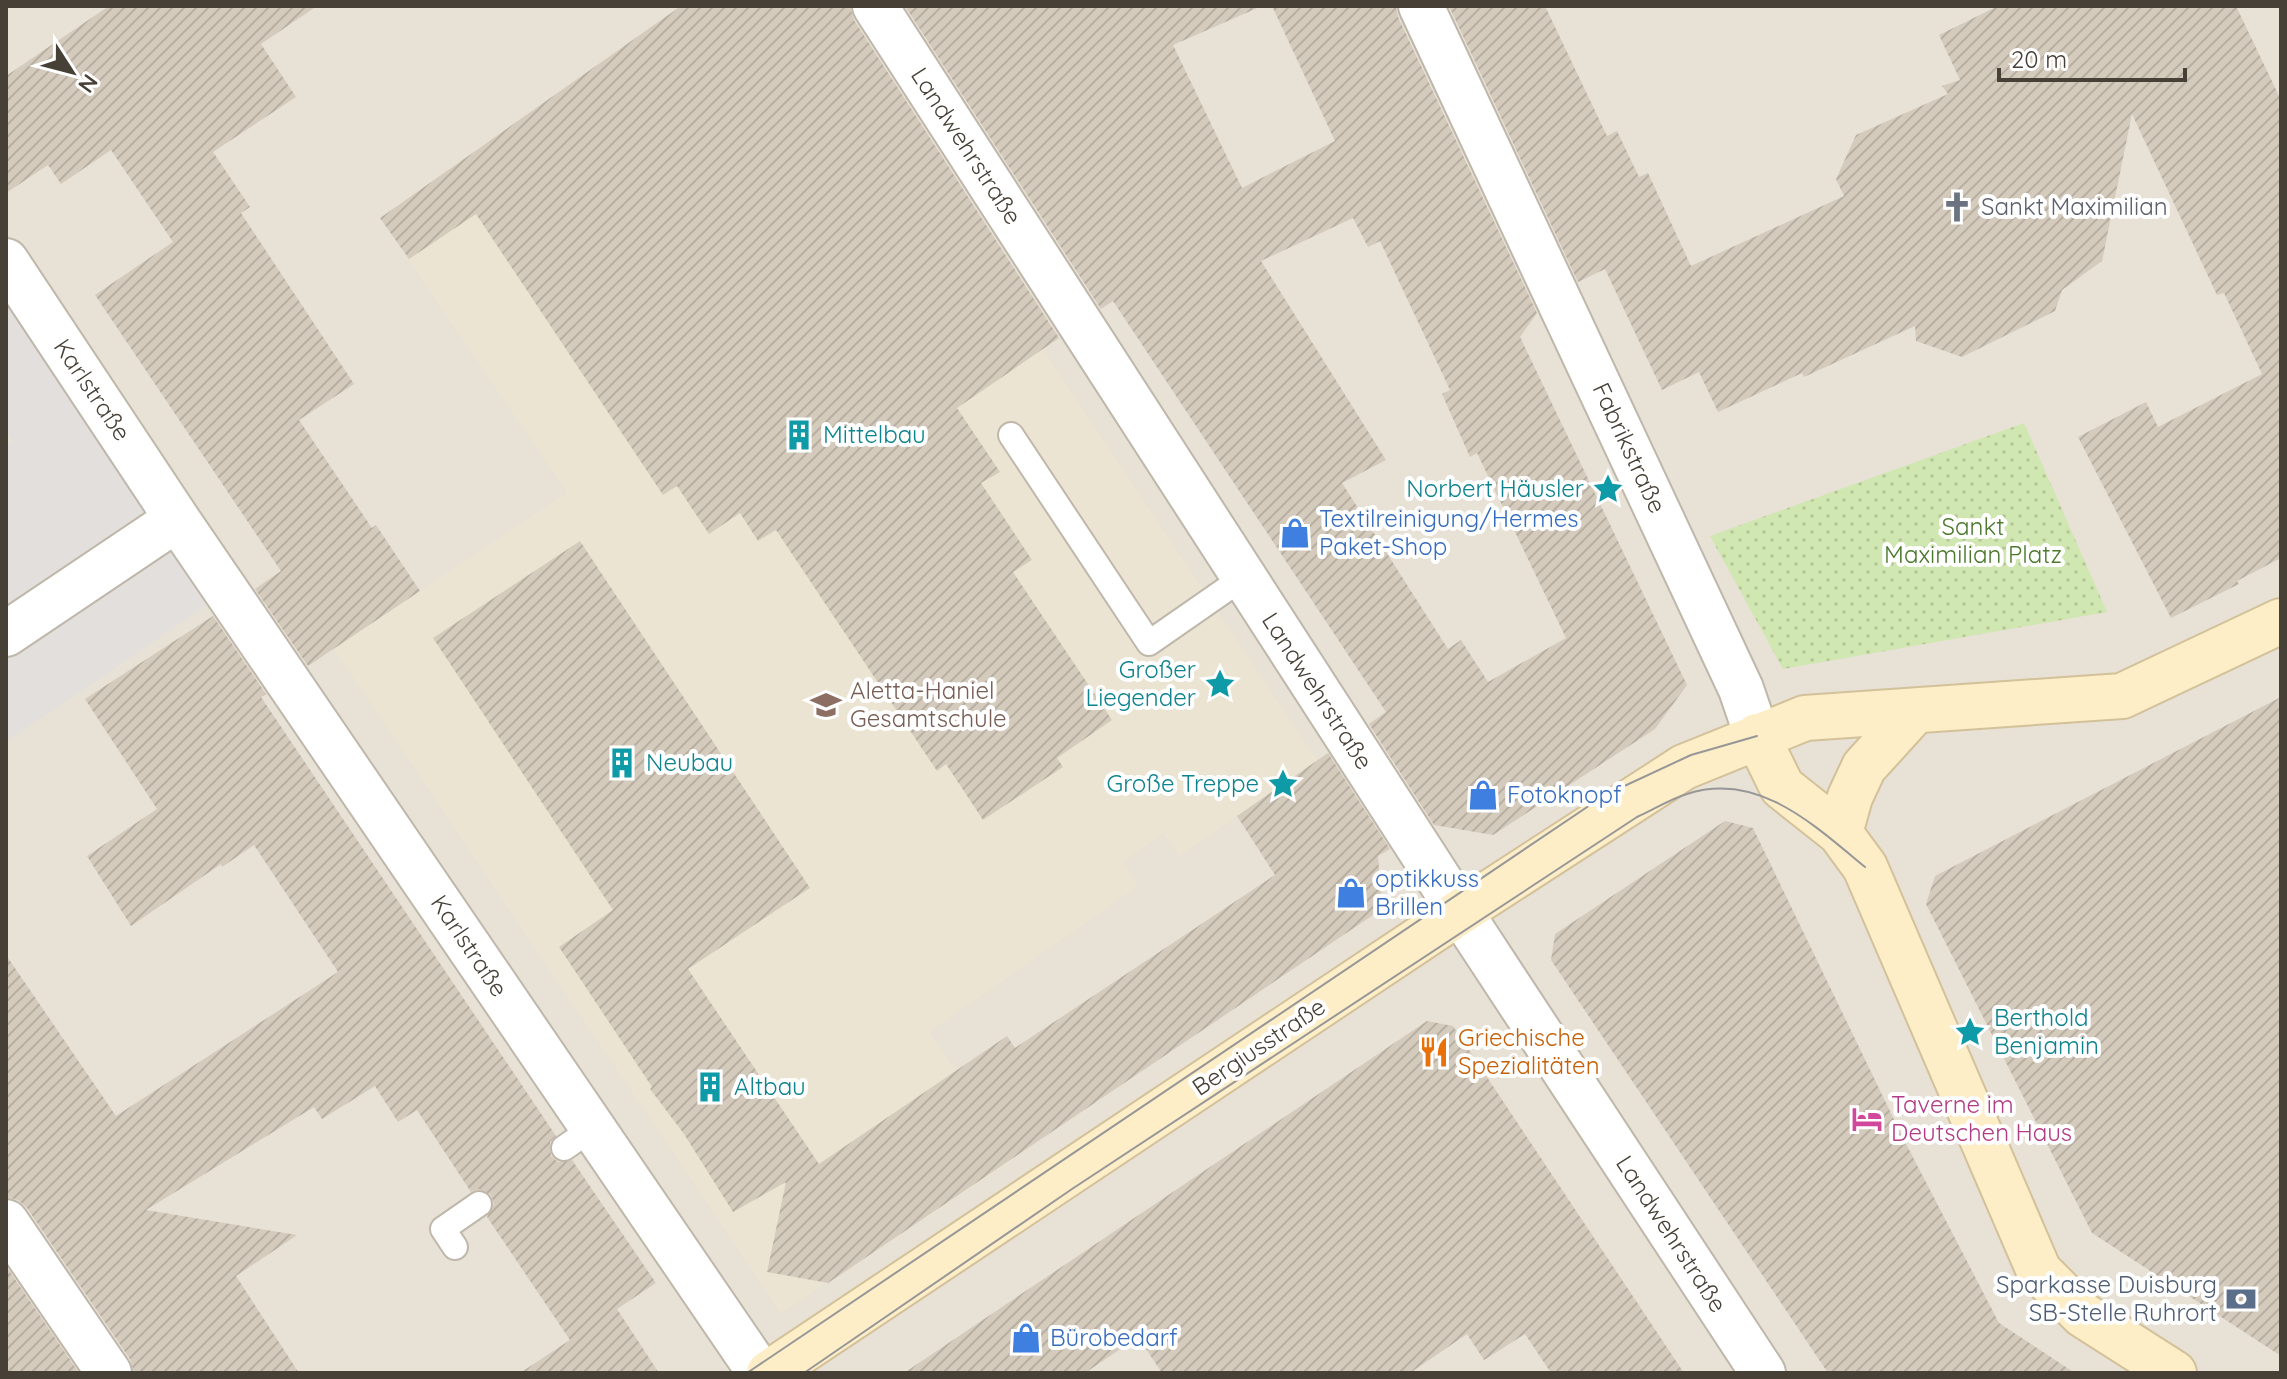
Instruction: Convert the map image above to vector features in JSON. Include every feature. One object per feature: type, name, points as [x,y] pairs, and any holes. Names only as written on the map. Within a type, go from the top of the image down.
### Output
[{"type":"street","name":"Landwehrstraße","points":[[875,6],[1460,912],[1763,1373]]},
{"type":"street","name":"Fabrikstraße","points":[[1421,6],[1735,675],[1757,736],[1782,787],[1853,850]]},
{"type":"street","name":"Karlstraße","points":[[6,261],[578,1138],[760,1373]]},
{"type":"street","points":[[6,634],[177,519]]},
{"type":"street","name":"Bergiusstraße","points":[[769,1373],[1460,912],[1684,767],[1805,718],[2122,696],[2281,621]]},
{"type":"street","points":[[1914,712],[1864,767],[1850,797],[1853,850],[2039,1271],[2083,1315],[2174,1373]]},
{"type":"street","points":[[6,1222],[109,1373]]},
{"type":"lane","points":[[1011,435],[1149,643],[1244,577]]},
{"type":"lane","points":[[455,1247],[443,1229],[479,1204]]},
{"type":"shaded area","points":[[6,6],[2281,6],[2281,1373],[6,1373]]},
{"type":"shaded area","name":"Aletta-Haniel Gesamtschule","points":[[681,6],[813,6],[1317,760],[1177,858],[1179,855],[1163,833],[1122,863],[1138,886],[929,1032],[1015,1159],[781,1313],[334,649],[567,493],[380,217]]},
{"type":"shaded area","points":[[6,294],[214,600],[6,742],[6,446],[13,441],[6,430]]},
{"type":"green space","name":"Sankt Maximilian Platz","points":[[2024,423],[2107,612],[1783,669],[1710,536]]},
{"type":"building","points":[[109,6],[317,6],[261,44],[296,97],[213,152],[250,207],[241,213],[354,384],[299,420],[372,528],[376,525],[420,591],[308,666],[255,589],[281,571],[95,295],[173,242],[111,150],[61,184],[48,165],[6,193],[6,76]]},
{"type":"building","name":"Mittelbau","points":[[681,6],[850,6],[854,20],[1059,338],[957,408],[1000,472],[981,483],[1032,560],[1013,572],[1112,720],[1057,758],[1063,767],[983,820],[946,764],[937,771],[776,530],[758,541],[740,513],[709,534],[677,486],[663,495],[476,214],[409,259],[380,218]]},
{"type":"building","points":[[905,6],[1262,6],[1173,45],[1242,188],[1335,141],[1272,6],[1396,6],[1398,17],[1537,313],[1520,337],[1687,685],[1655,729],[1493,835],[1434,825],[1369,724],[1386,712],[1113,301],[1101,309]],"holes":[[[1353,218],[1368,247],[1380,241],[1450,390],[1442,394],[1470,457],[1477,453],[1566,638],[1488,682],[1461,640],[1448,649],[1342,483],[1386,460],[1261,261]]]},
{"type":"building","points":[[1449,6],[1545,6],[1607,136],[1617,131],[1639,177],[1648,173],[1691,266],[1844,196],[1836,179],[1856,135],[1948,94],[1942,86],[1960,80],[1939,35],[1998,6],[2236,6],[2281,100],[2281,558],[2237,581],[2239,584],[2171,618],[2078,437],[2146,402],[2158,427],[2262,374],[2224,293],[2217,295],[2132,114],[2102,261],[2062,290],[2055,311],[1962,357],[1916,341],[1915,326],[1718,412],[1699,372],[1662,390],[1605,269],[1578,282]]},
{"type":"building","points":[[580,541],[810,888],[688,969],[819,1164],[1007,1036],[1015,1048],[1275,875],[1237,816],[1328,753],[1390,849],[1378,856],[1382,909],[828,1283],[767,1272],[786,1182],[733,1212],[684,1134],[650,1089],[652,1087],[559,947],[613,910],[433,638]]},
{"type":"building","points":[[213,616],[266,694],[261,697],[556,1136],[550,1142],[551,1156],[558,1162],[572,1160],[656,1283],[617,1309],[659,1373],[520,1373],[570,1340],[487,1217],[494,1204],[491,1195],[479,1189],[471,1192],[417,1110],[398,1122],[375,1086],[322,1119],[314,1107],[146,1210],[297,1235],[236,1276],[299,1373],[134,1373],[130,1359],[27,1208],[18,1200],[6,1197],[6,955],[116,1116],[338,972],[254,845],[131,926],[87,856],[157,809],[85,699]]},
{"type":"building","points":[[2281,697],[2281,1356],[2092,1233],[1926,904],[1935,876]]},
{"type":"building","points":[[1725,821],[1753,828],[1903,1138],[1999,1323],[2075,1373],[1828,1373],[1551,960],[1555,934]]},
{"type":"building","points":[[1427,1021],[1453,1026],[1684,1373],[1551,1373],[1525,1334],[1484,1360],[1467,1334],[1410,1373],[1162,1373],[1138,1337],[1085,1373],[904,1373]]},
{"type":"building","points":[[6,1266],[79,1373],[6,1373]]},
{"type":"tram line","points":[[747,1373],[1605,795],[1691,755],[1757,736]]},
{"type":"tram line","points":[[804,1373],[1072,1189],[1637,817],[1668,802],[1687,794],[1713,789],[1738,790],[1761,796],[1805,819],[1865,867]]},
{"type":"place","name":"Sankt Maximilian","points":[[1957,207]]},
{"type":"place","name":"Mittelbau","points":[[799,435]]},
{"type":"place","name":"Norbert Häusler","points":[[1608,489]]},
{"type":"place","name":"Textilreinigung/Hermes Paket-Shop","points":[[1295,533]]},
{"type":"place","name":"Großer Liegender","points":[[1220,684]]},
{"type":"place","name":"Aletta-Haniel Gesamtschule","points":[[826,705]]},
{"type":"place","name":"Neubau","points":[[622,763]]},
{"type":"place","name":"Große Treppe","points":[[1283,784]]},
{"type":"place","name":"Fotoknopf","points":[[1483,795]]},
{"type":"place","name":"optikkuss Brillen","points":[[1351,893]]},
{"type":"place","name":"Berthold Benjamin","points":[[1970,1032]]},
{"type":"place","name":"Griechische Spezialitäten","points":[[1434,1052]]},
{"type":"place","name":"Altbau","points":[[710,1087]]},
{"type":"place","name":"Taverne im Deutschen Haus","points":[[1867,1119]]},
{"type":"place","name":"Sparkasse Duisburg SB-Stelle Ruhrort","points":[[2241,1299]]},
{"type":"place","name":"Bürobedarf","points":[[1026,1338]]}]
